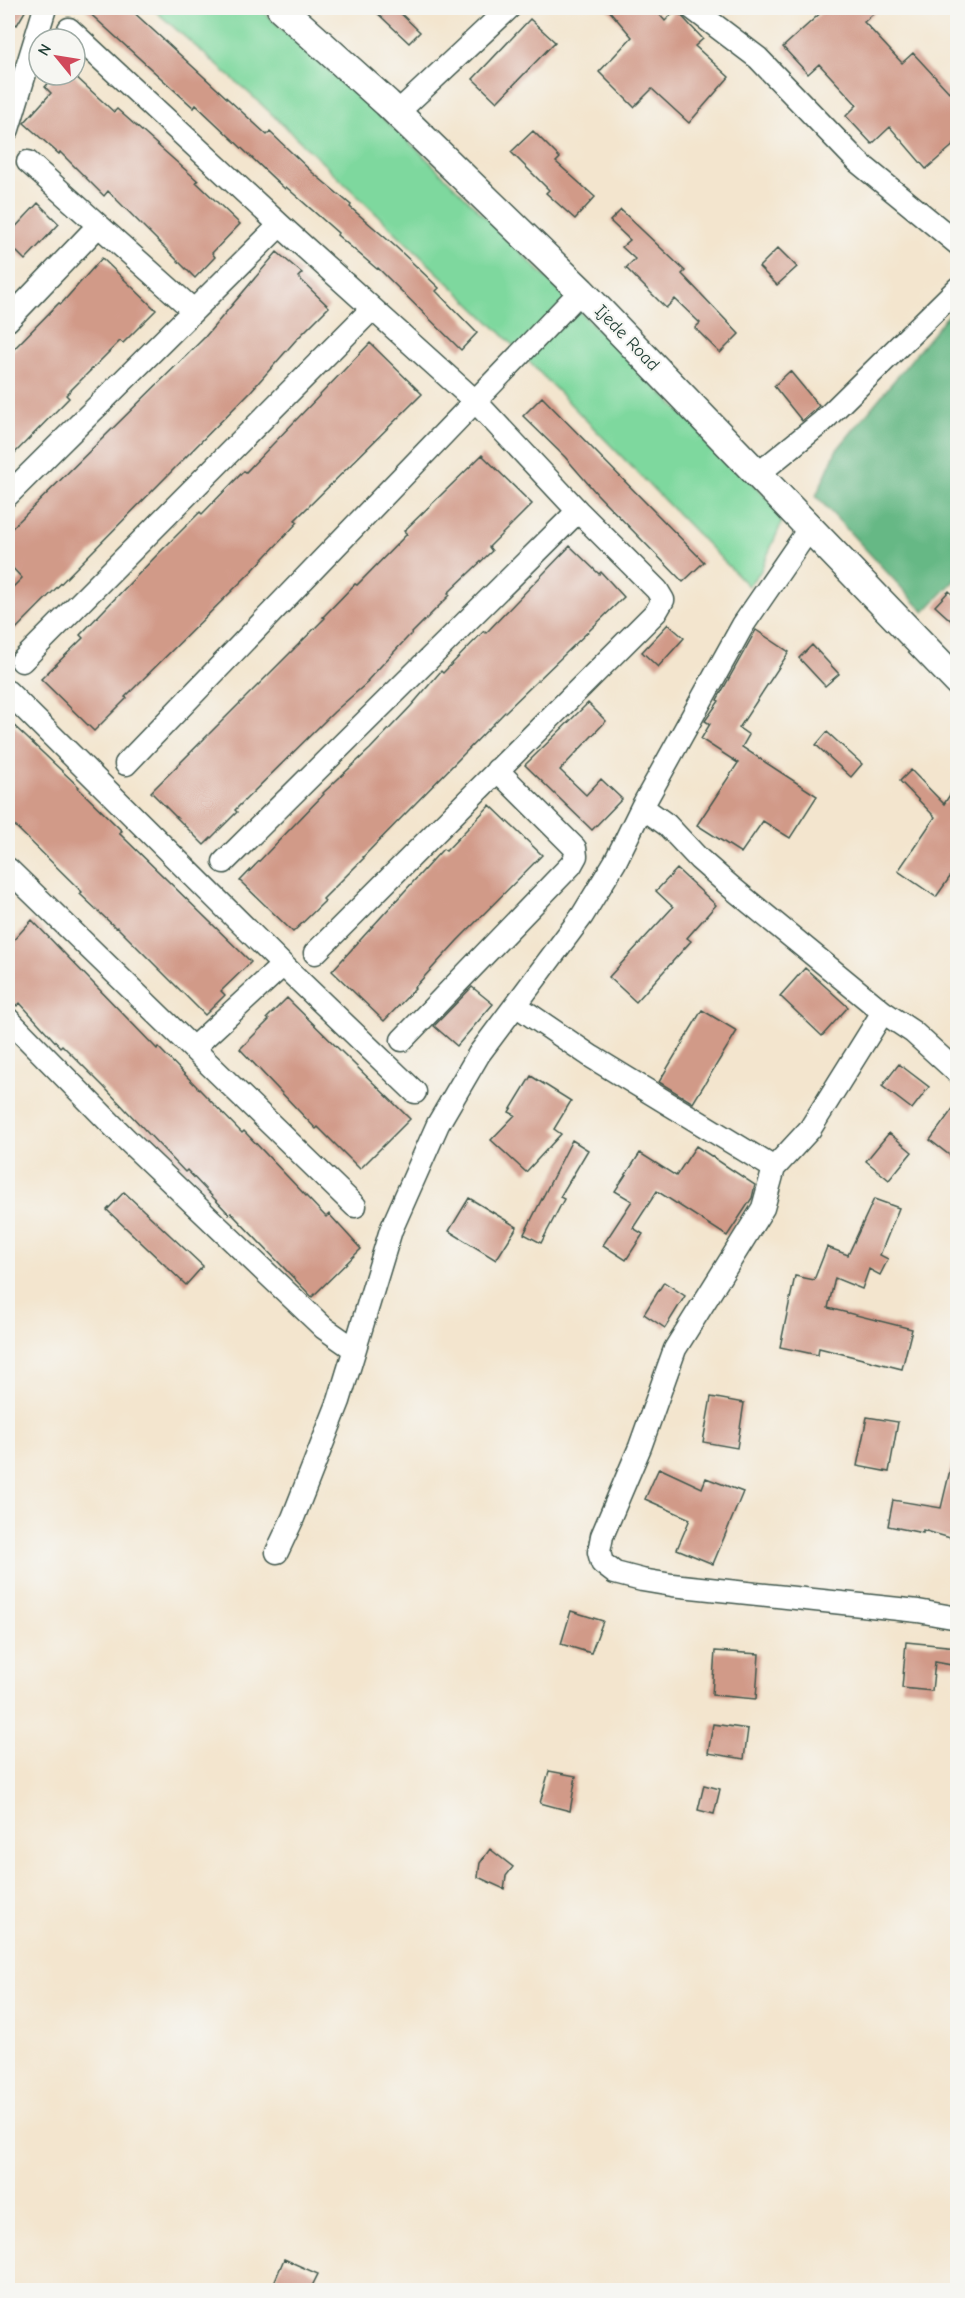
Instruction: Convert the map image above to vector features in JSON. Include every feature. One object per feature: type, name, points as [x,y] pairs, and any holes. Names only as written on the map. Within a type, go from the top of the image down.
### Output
[{"type":"main road","name":"Ijede Road","points":[[281,8],[397,113],[582,291],[957,682]]},
{"type":"street","points":[[8,129],[45,8]]},
{"type":"street","points":[[397,113],[509,8]]},
{"type":"street","points":[[692,8],[758,58],[858,162],[957,244]]},
{"type":"street","points":[[87,45],[280,225],[476,402],[578,511],[657,590],[663,600],[656,612],[315,953]]},
{"type":"street","points":[[28,162],[193,310]]},
{"type":"street","points":[[8,495],[280,225]]},
{"type":"street","points":[[8,320],[98,226]]},
{"type":"street","points":[[758,474],[822,422],[957,288]]},
{"type":"street","points":[[126,764],[582,291]]},
{"type":"street","points":[[22,661],[372,309]]},
{"type":"street","points":[[224,862],[578,511]]},
{"type":"street","points":[[277,1552],[294,1518],[339,1401],[391,1230],[438,1124],[479,1054],[517,1006],[582,915],[615,862],[642,807],[743,625],[809,529]]},
{"type":"street","points":[[8,692],[283,965],[415,1092]]},
{"type":"street","points":[[402,1040],[571,865],[576,856],[575,848],[497,770]]},
{"type":"street","points":[[642,807],[667,825],[699,859],[731,887],[883,1012],[914,1032],[957,1073]]},
{"type":"street","points":[[8,869],[355,1206]]},
{"type":"street","points":[[193,1048],[283,965]]},
{"type":"street","points":[[517,1006],[592,1057],[774,1168]]},
{"type":"street","points":[[883,1012],[810,1129],[774,1168],[763,1208],[675,1349],[640,1447],[602,1536],[599,1552],[603,1563],[615,1573],[672,1586],[918,1611],[957,1618]]},
{"type":"street","points":[[8,1020],[124,1137],[316,1320],[336,1338],[354,1349]]},
{"type":"green space","points":[[152,8],[259,8],[420,152],[773,504],[782,522],[760,572],[748,586],[504,336],[258,101]]},
{"type":"green space","points":[[957,304],[957,578],[924,612],[816,496],[836,451]]},
{"type":"building","points":[[8,8],[27,8],[17,25],[8,20]]},
{"type":"building","points":[[84,8],[129,8],[267,135],[270,132],[396,247],[439,288],[436,291],[477,333],[461,350],[378,268],[337,235],[338,233],[286,187],[285,189],[196,105],[194,108]]},
{"type":"building","points":[[372,8],[395,8],[420,32],[409,43]]},
{"type":"building","points":[[607,8],[654,8],[665,21],[676,10],[703,39],[695,46],[729,77],[689,123],[652,89],[634,107],[599,72],[632,37]]},
{"type":"building","points":[[826,8],[880,8],[864,22],[902,63],[913,53],[949,92],[957,84],[957,142],[926,169],[890,127],[872,144],[846,116],[857,105],[819,64],[808,74],[783,47]]},
{"type":"building","points":[[530,19],[555,42],[497,102],[473,79]]},
{"type":"building","points":[[45,87],[87,87],[114,112],[117,109],[198,181],[196,182],[240,224],[212,253],[215,257],[195,278],[108,191],[104,196],[60,152],[59,154],[24,123],[51,93]]},
{"type":"building","points":[[533,131],[560,158],[556,162],[595,197],[575,219],[546,193],[549,190],[511,152]]},
{"type":"building","points":[[38,203],[59,224],[25,260],[8,243],[8,235]]},
{"type":"building","points":[[621,210],[685,271],[682,274],[739,334],[720,353],[695,328],[700,323],[675,299],[666,308],[626,268],[635,259],[622,247],[630,240],[610,221]]},
{"type":"building","points":[[778,248],[797,267],[777,285],[759,267]]},
{"type":"building","points":[[277,252],[302,273],[298,277],[329,307],[251,391],[8,637],[8,592],[22,578],[8,563],[8,532],[205,337]]},
{"type":"building","points":[[102,258],[156,310],[123,343],[120,341],[66,395],[69,398],[8,460],[8,355],[59,303],[61,304]]},
{"type":"building","points":[[370,343],[422,394],[295,520],[298,522],[251,572],[125,697],[127,698],[94,731],[41,679],[83,638],[80,635],[156,556],[200,512],[202,514],[244,471],[246,472]]},
{"type":"building","points":[[790,371],[819,406],[802,421],[774,386]]},
{"type":"building","points":[[542,397],[704,562],[683,582],[523,416]]},
{"type":"building","points":[[482,455],[532,504],[489,547],[492,551],[448,593],[450,595],[368,682],[334,712],[235,810],[237,812],[204,845],[151,792],[407,534],[404,531]]},
{"type":"building","points":[[570,546],[599,574],[601,572],[624,597],[504,713],[293,932],[240,881],[323,793],[370,749],[441,671],[443,673],[484,631],[486,633]]},
{"type":"building","points":[[949,591],[957,599],[957,626],[935,606]]},
{"type":"building","points":[[668,624],[684,638],[658,667],[642,652]]},
{"type":"building","points":[[756,630],[789,652],[739,728],[749,735],[742,747],[817,796],[790,838],[763,821],[741,853],[697,825],[738,763],[701,739],[710,724],[705,721],[719,701],[717,700]]},
{"type":"building","points":[[812,645],[839,674],[825,686],[799,658]]},
{"type":"building","points":[[588,703],[606,721],[560,770],[586,795],[601,779],[622,799],[592,830],[525,765]]},
{"type":"building","points":[[8,720],[79,787],[122,831],[119,833],[251,962],[221,991],[225,995],[205,1015],[117,927],[80,894],[82,892],[8,819]]},
{"type":"building","points":[[827,732],[862,764],[851,777],[816,745]]},
{"type":"building","points":[[911,770],[944,804],[957,784],[957,867],[936,897],[898,871],[935,817],[900,781]]},
{"type":"building","points":[[490,805],[542,855],[457,941],[384,1021],[332,971],[443,849],[446,851]]},
{"type":"building","points":[[677,869],[716,905],[687,938],[691,941],[636,1002],[609,977],[673,907],[656,891]]},
{"type":"building","points":[[32,920],[157,1049],[158,1047],[242,1133],[244,1131],[326,1217],[329,1214],[361,1249],[312,1297],[231,1213],[229,1214],[187,1170],[185,1172],[62,1045],[60,1047],[20,1003],[17,1006],[8,995],[8,946]]},
{"type":"building","points":[[805,968],[848,1007],[822,1036],[780,996]]},
{"type":"building","points":[[472,987],[493,1004],[457,1046],[434,1026]]},
{"type":"building","points":[[287,998],[410,1119],[360,1169],[318,1127],[316,1129],[240,1049]]},
{"type":"building","points":[[702,1010],[737,1031],[693,1103],[659,1082]]},
{"type":"building","points":[[899,1064],[929,1087],[912,1109],[882,1086]]},
{"type":"building","points":[[531,1076],[571,1101],[554,1129],[561,1134],[526,1172],[491,1140],[515,1115],[509,1112]]},
{"type":"building","points":[[957,1103],[957,1161],[930,1140]]},
{"type":"building","points":[[889,1133],[912,1152],[889,1180],[866,1161]]},
{"type":"building","points":[[572,1140],[588,1150],[560,1197],[564,1199],[541,1243],[524,1234]]},
{"type":"building","points":[[696,1146],[755,1185],[752,1198],[727,1236],[657,1191],[633,1228],[643,1234],[626,1260],[603,1245],[632,1201],[615,1191],[640,1153],[676,1176]]},
{"type":"building","points":[[124,1192],[203,1266],[186,1285],[107,1210]]},
{"type":"building","points":[[469,1198],[517,1227],[496,1260],[449,1231]]},
{"type":"building","points":[[874,1199],[899,1208],[880,1255],[888,1259],[880,1275],[869,1269],[862,1289],[835,1278],[828,1308],[912,1329],[902,1369],[819,1348],[818,1355],[780,1347],[795,1276],[814,1280],[827,1247],[848,1255]]},
{"type":"building","points":[[664,1282],[685,1296],[665,1328],[644,1314]]},
{"type":"building","points":[[711,1397],[744,1403],[737,1448],[703,1442]]},
{"type":"building","points":[[867,1417],[898,1422],[889,1472],[857,1466]]},
{"type":"building","points":[[952,1462],[957,1463],[957,1540],[923,1530],[923,1533],[888,1526],[893,1500],[941,1508]]},
{"type":"building","points":[[659,1468],[702,1488],[706,1478],[743,1492],[713,1564],[677,1549],[690,1519],[645,1499]]},
{"type":"building","points":[[571,1611],[603,1621],[591,1653],[561,1644]]},
{"type":"building","points":[[906,1642],[957,1647],[957,1666],[935,1662],[932,1691],[902,1688]]},
{"type":"building","points":[[715,1651],[759,1654],[756,1699],[712,1695]]},
{"type":"building","points":[[713,1724],[748,1729],[744,1759],[708,1753]]},
{"type":"building","points":[[549,1771],[576,1776],[570,1811],[540,1803]]},
{"type":"building","points":[[704,1785],[720,1789],[714,1814],[698,1810]]},
{"type":"building","points":[[490,1849],[513,1867],[506,1876],[504,1889],[478,1877],[480,1863]]},
{"type":"building","points":[[284,2259],[318,2274],[310,2290],[271,2290]]}]
